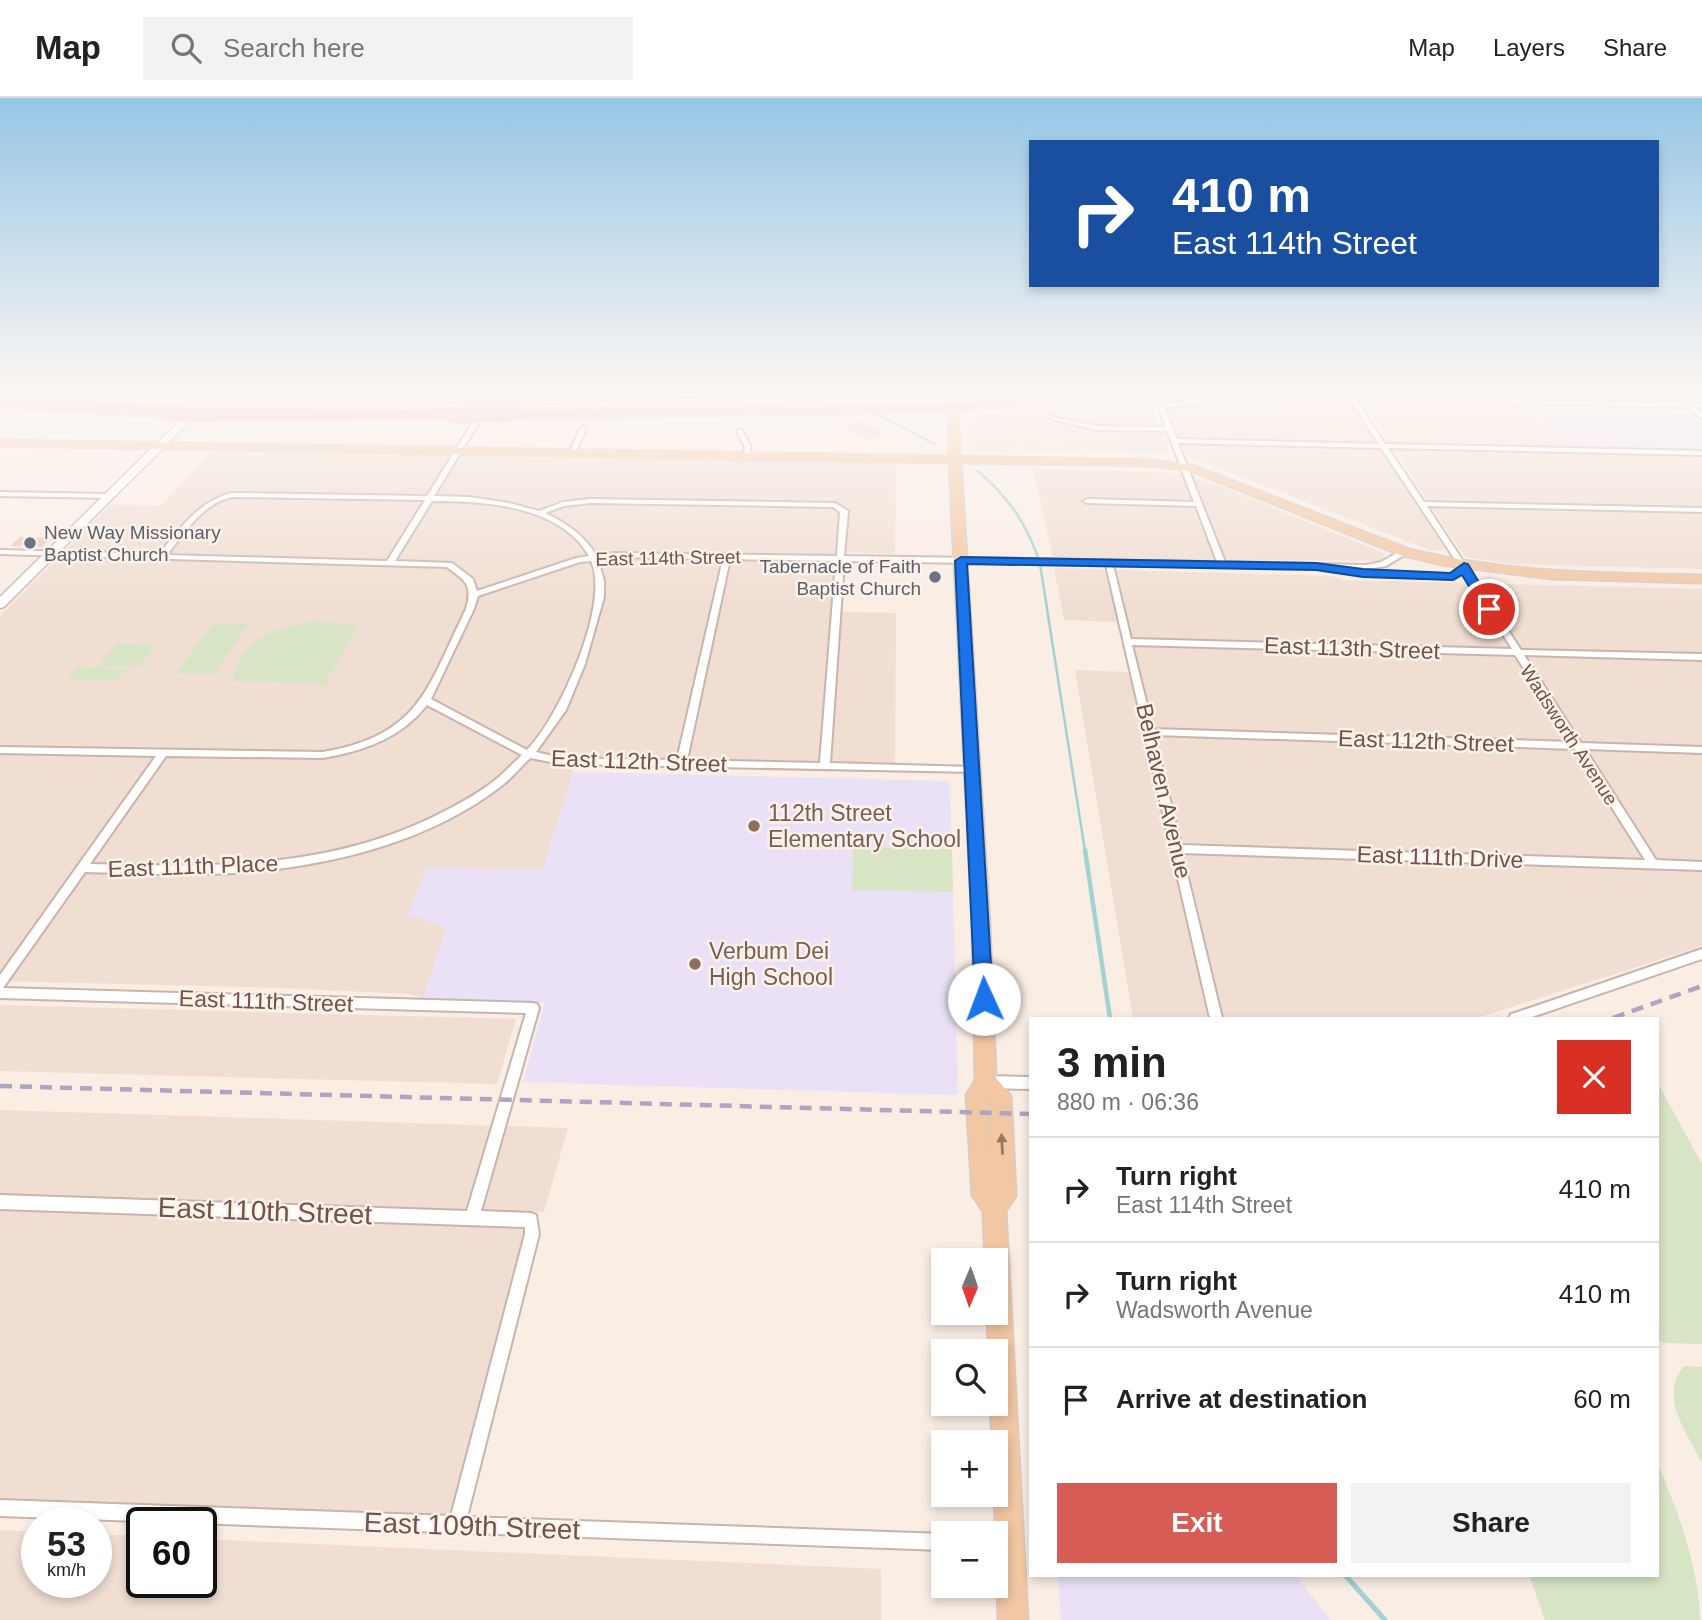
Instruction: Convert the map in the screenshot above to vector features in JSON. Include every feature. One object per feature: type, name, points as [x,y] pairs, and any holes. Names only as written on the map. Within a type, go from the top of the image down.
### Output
[{"type":"main road","points":[[0,604],[141,464]]},
{"type":"main road","points":[[955,464],[974,770],[986,1082],[977,1095],[984,1195],[994,1207],[1001,1521]]},
{"type":"main road","points":[[1165,464],[1219,477],[1405,552],[1464,567],[1532,575],[1702,579]]},
{"type":"main road","points":[[1008,1585],[1013,1620]]},
{"type":"street","points":[[391,561],[449,464]]},
{"type":"street","name":"Wadsworth Avenue","points":[[1395,464],[1653,864]]},
{"type":"street","points":[[1182,466],[1222,565]]},
{"type":"street","points":[[0,494],[109,496]]},
{"type":"street","points":[[162,555],[207,505],[217,498],[244,495],[428,498],[489,502],[539,513],[564,526],[594,557]]},
{"type":"street","points":[[539,513],[563,503],[590,500],[826,504],[844,511],[825,767]]},
{"type":"street","points":[[1087,501],[1197,504]]},
{"type":"street","points":[[1422,504],[1702,510]]},
{"type":"street","points":[[0,552],[391,561],[449,565],[470,581],[474,595],[470,609],[426,700],[409,721],[381,739],[346,752],[313,756],[0,751]]},
{"type":"street","name":"East 114th Street","points":[[474,595],[594,557],[1316,567],[1382,564],[1405,552]]},
{"type":"street","name":"East 111th Place","points":[[82,868],[237,869],[293,862],[376,844],[415,829],[474,799],[490,789],[528,754],[562,709],[596,616],[603,587],[599,566],[594,557]]},
{"type":"street","points":[[681,764],[727,557]]},
{"type":"street","name":"Belhaven Avenue","points":[[1109,563],[1216,1017]]},
{"type":"street","name":"East 114th Street","points":[[1316,567],[1363,573],[1453,577],[1464,567]]},
{"type":"street","name":"East 113th Street","points":[[1129,642],[1702,657]]},
{"type":"street","name":"East 112th Street","points":[[426,700],[528,754],[561,761],[974,770]]},
{"type":"street","name":"East 112th Street","points":[[1150,732],[1702,750]]},
{"type":"street","points":[[0,984],[163,753]]},
{"type":"street","name":"East 111th Drive","points":[[1177,849],[1702,866]]},
{"type":"street","points":[[1519,1017],[1702,954]]},
{"type":"street","name":"East 111th Street","points":[[0,993],[533,1008],[472,1218]]},
{"type":"street","points":[[986,1082],[1029,1083]]},
{"type":"street","name":"East 110th Street","points":[[0,1202],[531,1220],[532,1234],[457,1525]]},
{"type":"street","name":"East 109th Street","points":[[0,1508],[931,1542]]},
{"type":"shaded area","points":[[200,464],[896,464],[895,554],[836,552],[830,612],[896,613],[895,763],[575,756],[573,772],[543,870],[422,918],[446,929],[423,998],[411,994],[282,988],[0,981],[0,616],[110,505],[160,506]]},
{"type":"shaded area","points":[[1206,464],[1390,464],[1445,549],[1432,551]]},
{"type":"shaded area","points":[[1404,464],[1702,464],[1702,569],[1512,564],[1465,557]]},
{"type":"shaded area","points":[[1033,468],[1175,473],[1215,484],[1386,554],[1380,561],[1053,558]]},
{"type":"shaded area","points":[[1054,568],[1332,576],[1342,580],[1702,589],[1702,946],[1480,1017],[1133,1017],[1075,670],[1130,672],[1117,622],[1064,620]]},
{"type":"shaded area","name":"Verbum Dei High School","points":[[573,772],[947,781],[950,785],[958,1095],[523,1082],[545,1002],[423,998],[446,929],[422,918],[407,918],[426,867],[543,870]]},
{"type":"shaded area","points":[[0,1005],[516,1019],[497,1084],[0,1071]]},
{"type":"shaded area","points":[[0,1110],[568,1128],[544,1212],[0,1195]]},
{"type":"shaded area","points":[[0,1208],[522,1225],[528,1229],[454,1521],[217,1512],[217,1507],[126,1509],[0,1504]]},
{"type":"shaded area","points":[[0,1530],[21,1531],[21,1598],[112,1598],[112,1535],[126,1535],[126,1598],[217,1598],[217,1540],[881,1569],[881,1620],[0,1620]]},
{"type":"shaded area","points":[[1058,1577],[1297,1577],[1331,1620],[1061,1620]]},
{"type":"green space","points":[[316,621],[359,626],[328,677],[328,684],[322,686],[320,683],[233,681],[240,659],[257,641],[285,627]]},
{"type":"green space","points":[[213,624],[248,624],[214,674],[176,673]]},
{"type":"green space","points":[[117,644],[156,645],[139,667],[98,666]]},
{"type":"green space","points":[[78,667],[126,669],[117,680],[67,679]]},
{"type":"green space","points":[[853,847],[952,849],[953,892],[852,890]]},
{"type":"green space","points":[[1659,1086],[1702,1164],[1702,1344],[1663,1343],[1659,1340]]},
{"type":"green space","points":[[1684,1366],[1702,1367],[1702,1463],[1683,1428],[1675,1403],[1674,1390]]},
{"type":"green space","points":[[1659,1468],[1686,1540],[1696,1580],[1700,1620],[1545,1620],[1530,1577],[1659,1577]]},
{"type":"building","name":"New Way Missionary Baptist Church","points":[[20,537],[51,538],[42,547],[10,546]]},
{"type":"waterway","points":[[978,471],[999,491],[1016,513],[1030,537],[1040,564],[1085,851]]},
{"type":"waterway","points":[[1085,850],[1110,1017]]},
{"type":"waterway","points":[[1347,1577],[1385,1620]]},
{"type":"railway","points":[[1616,1017],[1702,986]]},
{"type":"railway","points":[[0,1086],[1029,1114]]},
{"type":"place","name":"New Way Missionary Baptist Church","points":[[30,543]]},
{"type":"place","name":"Tabernacle of Faith Baptist Church","points":[[935,577]]},
{"type":"place","name":"112th Street Elementary School","points":[[754,826]]},
{"type":"place","name":"Verbum Dei High School","points":[[695,964]]},
{"type":"route","points":[[984,999],[961,561],[1316,567],[1363,573],[1453,577],[1464,567],[1489,609]]}]
